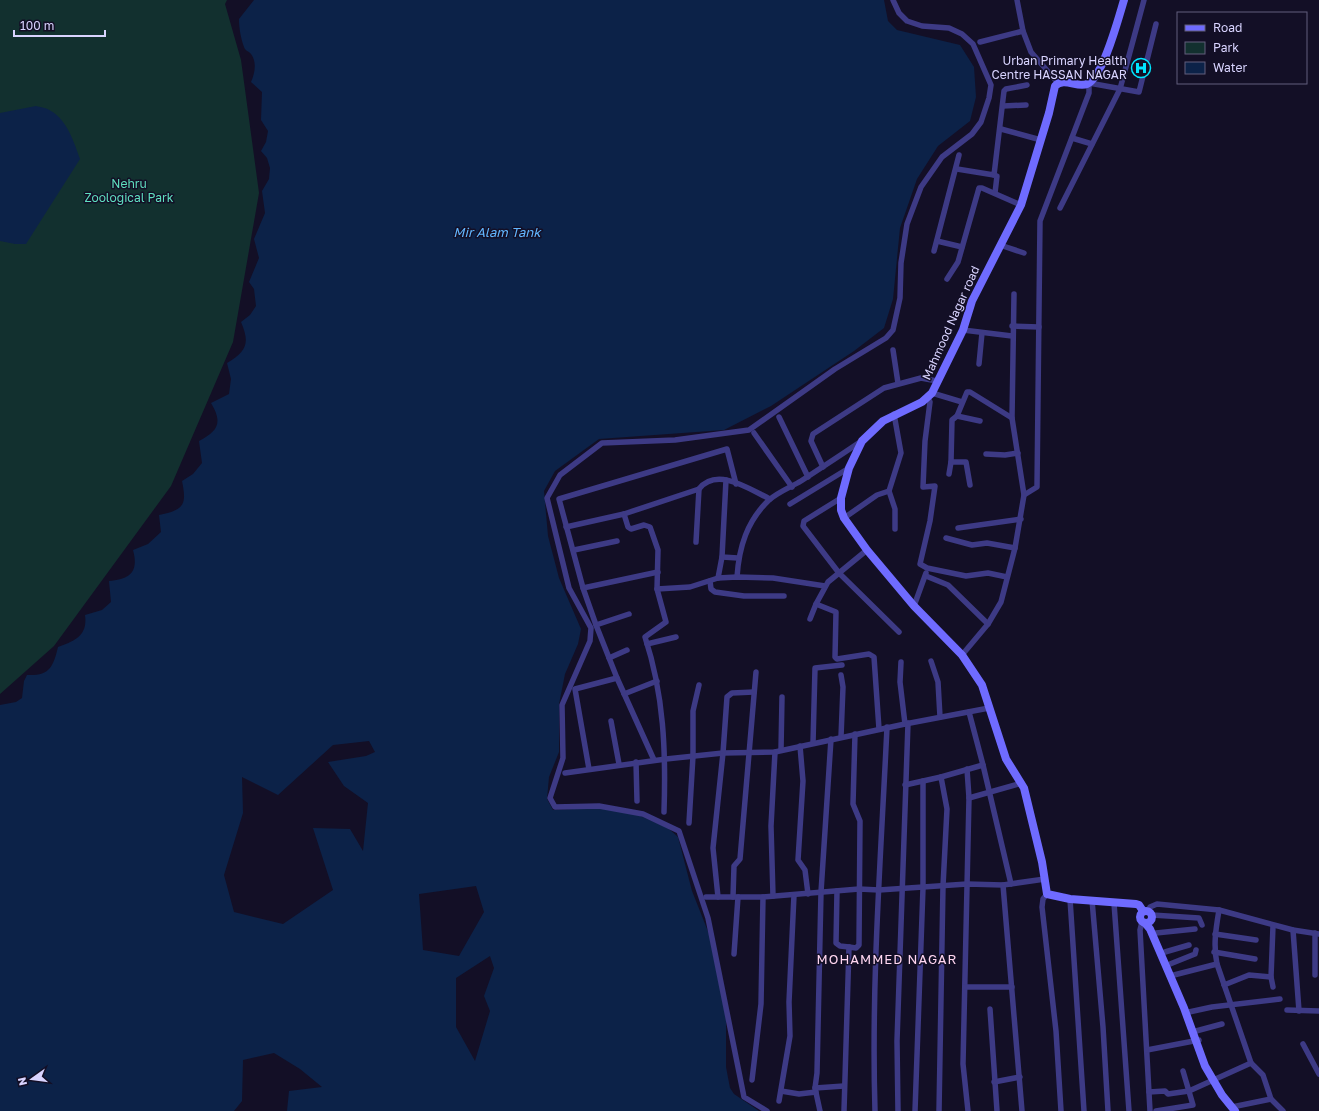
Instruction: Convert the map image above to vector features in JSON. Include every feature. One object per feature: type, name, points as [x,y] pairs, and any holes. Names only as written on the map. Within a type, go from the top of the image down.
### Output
[{"type":"main road","points":[[1058,83],[1089,83],[1100,68],[1109,48],[1124,0]]},
{"type":"main road","name":"Mahmood Nagar road","points":[[1047,894],[1042,862],[1022,783],[1006,759],[982,685],[962,655],[914,606],[867,550],[844,518],[841,510],[841,498],[849,468],[862,441],[883,420],[930,396],[962,330],[972,301],[1021,205],[1049,113],[1053,91],[1058,83]]},
{"type":"main road","points":[[1047,894],[1070,899],[1139,905],[1156,933],[1165,952],[1170,964],[1172,975],[1197,1040],[1215,1080],[1234,1109]]},
{"type":"main road","points":[[1147,917],[1150,929],[1189,1012],[1196,1031],[1197,1040]]},
{"type":"street","points":[[767,1111],[744,1097],[708,918],[679,830],[643,814],[599,806],[555,808],[550,798],[563,758],[562,705],[590,641],[591,628],[569,588],[547,498],[560,475],[602,443],[675,440],[749,430],[835,369],[886,338],[893,330],[900,298],[901,263],[907,224],[921,187],[942,157],[972,134],[981,122],[989,98],[990,85],[973,44],[962,34],[948,28],[922,26],[907,21],[899,13],[893,0]]},
{"type":"street","points":[[1017,0],[1023,31],[1031,52],[1058,83]]},
{"type":"street","points":[[1060,208],[1120,89],[1144,0]]},
{"type":"street","points":[[1024,495],[1037,486],[1040,221],[1089,93],[1089,83],[1139,92],[1156,24]]},
{"type":"street","points":[[980,42],[1023,31]]},
{"type":"street","points":[[994,175],[1001,129],[1004,91],[1006,89],[1027,85]]},
{"type":"street","points":[[1003,106],[1026,105]]},
{"type":"street","points":[[1001,129],[1041,140]]},
{"type":"street","points":[[1072,138],[1092,144]]},
{"type":"street","points":[[934,252],[959,155]]},
{"type":"street","points":[[956,169],[997,176],[998,179],[995,193]]},
{"type":"street","points":[[947,279],[958,262],[977,190],[982,188],[1021,205]]},
{"type":"street","points":[[937,241],[962,247]]},
{"type":"street","points":[[1000,244],[1024,253]]},
{"type":"street","points":[[962,655],[988,624],[1001,602],[1021,519],[1024,495],[1012,418],[1012,326],[1014,294]]},
{"type":"street","points":[[1012,326],[1039,327]]},
{"type":"street","points":[[962,330],[1012,336]]},
{"type":"street","points":[[979,364],[982,333]]},
{"type":"street","points":[[893,350],[898,384]]},
{"type":"street","points":[[823,467],[811,440],[811,436],[884,388],[921,378],[937,381]]},
{"type":"street","points":[[950,474],[952,420],[957,416],[967,392],[970,392],[1012,418]]},
{"type":"street","points":[[962,402],[930,396],[924,441],[923,487],[934,486],[930,521],[919,561],[921,566],[927,568],[966,576],[988,574],[1007,577]]},
{"type":"street","points":[[894,414],[901,453],[889,491],[895,509],[895,529]]},
{"type":"street","points":[[779,416],[808,477]]},
{"type":"street","points":[[957,416],[980,421]]},
{"type":"street","points":[[754,433],[792,487]]},
{"type":"street","points":[[737,577],[738,558],[745,534],[756,515],[770,499],[808,477],[862,441]]},
{"type":"street","points":[[654,760],[617,678],[596,625],[583,588],[559,498],[727,449],[736,484]]},
{"type":"street","points":[[986,454],[1004,455],[1018,453]]},
{"type":"street","points":[[951,462],[966,462],[970,485]]},
{"type":"street","points":[[790,504],[849,468]]},
{"type":"street","points":[[566,527],[624,514],[700,489],[709,481],[719,478],[770,499]]},
{"type":"street","points":[[718,578],[722,557],[726,480]]},
{"type":"street","points":[[696,542],[700,489]]},
{"type":"street","points":[[844,518],[878,495],[889,491]]},
{"type":"street","points":[[841,498],[804,521],[803,524],[839,573],[899,632]]},
{"type":"street","points":[[624,514],[628,527],[631,529],[644,525],[650,527],[658,550],[657,589],[666,622],[645,637],[657,681],[666,759],[664,812]]},
{"type":"street","points":[[958,528],[1021,519]]},
{"type":"street","points":[[946,538],[972,545],[987,543],[1015,548]]},
{"type":"street","points":[[574,550],[618,541]]},
{"type":"street","points":[[810,619],[825,586],[867,550]]},
{"type":"street","points":[[722,557],[738,558]]},
{"type":"street","points":[[914,606],[926,576],[927,568]]},
{"type":"street","points":[[583,588],[658,572]]},
{"type":"street","points":[[926,576],[948,586],[988,624]]},
{"type":"street","points":[[657,589],[690,588],[718,578],[737,577],[773,578],[825,586]]},
{"type":"street","points":[[710,581],[711,589],[715,592],[744,596],[784,596]]},
{"type":"street","points":[[816,604],[836,612],[835,657],[837,659],[869,654],[874,657],[879,729]]},
{"type":"street","points":[[596,625],[628,614]]},
{"type":"street","points":[[647,644],[676,636]]},
{"type":"street","points":[[609,658],[627,650]]},
{"type":"street","points":[[931,661],[938,682],[940,717]]},
{"type":"street","points":[[898,1111],[896,1041],[902,889],[906,724],[900,688],[901,662]]},
{"type":"street","points":[[813,743],[815,668],[842,665]]},
{"type":"street","points":[[734,954],[734,866],[740,859],[756,672]]},
{"type":"street","points":[[841,675],[843,687],[841,737]]},
{"type":"street","points":[[589,769],[575,689],[617,678]]},
{"type":"street","points":[[624,694],[657,681]]},
{"type":"street","points":[[689,823],[693,756],[693,711],[699,685]]},
{"type":"street","points":[[718,897],[713,848],[727,697],[732,694],[754,692]]},
{"type":"street","points":[[781,750],[782,697]]},
{"type":"street","points":[[565,773],[619,764],[723,753],[775,752],[879,729],[989,708]]},
{"type":"street","points":[[970,712],[1011,884]]},
{"type":"street","points":[[611,721],[619,764]]},
{"type":"street","points":[[875,1111],[874,1069],[879,890],[887,728]]},
{"type":"street","points":[[837,891],[836,943],[840,946],[856,948],[859,945],[858,889],[860,821],[853,804],[855,734]]},
{"type":"street","points":[[820,1111],[816,1090],[821,892],[831,739]]},
{"type":"street","points":[[800,746],[803,782],[798,860],[805,870],[808,894]]},
{"type":"street","points":[[773,896],[771,826],[775,752]]},
{"type":"street","points":[[636,762],[637,801]]},
{"type":"street","points":[[905,785],[983,765]]},
{"type":"street","points":[[967,770],[969,798],[968,884],[963,1064],[968,1111]]},
{"type":"street","points":[[939,1111],[943,886],[946,809],[941,777]]},
{"type":"street","points":[[915,1111],[923,888],[923,781]]},
{"type":"street","points":[[969,798],[1022,783]]},
{"type":"street","points":[[706,897],[763,897],[858,889],[902,889],[968,884],[1003,885],[1045,879]]},
{"type":"street","points":[[1003,885],[1022,1111]]},
{"type":"street","points":[[1047,894],[1043,899],[1042,907],[1056,1031],[1061,1111]]},
{"type":"street","points":[[779,1101],[790,1036],[789,1002],[794,895]]},
{"type":"street","points":[[752,1080],[761,1004],[763,897]]},
{"type":"street","points":[[1070,899],[1084,1111]]},
{"type":"street","points":[[1092,900],[1103,1026],[1108,1111]]},
{"type":"street","points":[[1114,903],[1129,1111]]},
{"type":"street","points":[[1150,1111],[1140,930],[1147,917],[1150,907],[1157,904],[1220,910],[1273,926],[1317,934],[1315,975]]},
{"type":"street","points":[[1220,910],[1215,934],[1214,952],[1217,964],[1251,1062],[1263,1075],[1271,1099],[1283,1111]]},
{"type":"street","points":[[1147,917],[1199,918],[1202,925]]},
{"type":"street","points":[[1273,926],[1271,977],[1273,987]]},
{"type":"street","points":[[1156,933],[1195,928]]},
{"type":"street","points":[[1292,930],[1299,1011]]},
{"type":"street","points":[[1215,934],[1256,940]]},
{"type":"street","points":[[1165,952],[1189,945]]},
{"type":"street","points":[[844,1111],[849,947]]},
{"type":"street","points":[[1170,964],[1195,954],[1196,950]]},
{"type":"street","points":[[1214,952],[1255,959]]},
{"type":"street","points":[[1172,975],[1217,964]]},
{"type":"street","points":[[1224,985],[1249,976],[1271,977]]},
{"type":"street","points":[[965,987],[1012,987]]},
{"type":"street","points":[[1189,1012],[1212,1007],[1231,1006],[1280,999]]},
{"type":"street","points":[[990,1009],[997,1111]]},
{"type":"street","points":[[1287,1010],[1319,1011]]},
{"type":"street","points":[[1196,1031],[1222,1024]]},
{"type":"street","points":[[1147,1050],[1197,1040]]},
{"type":"street","points":[[1303,1044],[1319,1074]]},
{"type":"street","points":[[1149,1092],[1165,1091],[1168,1094],[1189,1092],[1251,1062]]},
{"type":"street","points":[[1156,1111],[1193,1105],[1183,1071]]},
{"type":"street","points":[[994,1082],[1020,1077]]},
{"type":"street","points":[[781,1091],[799,1094],[844,1086]]},
{"type":"street","points":[[1234,1109],[1271,1099]]},
{"type":"green space","name":"Nehru Zoological Park","points":[[0,0],[227,0],[225,4],[241,60],[259,193],[233,342],[171,486],[54,646],[0,694]]},
{"type":"water","name":"Mir Alam Tank","points":[[254,0],[884,0],[888,21],[897,30],[960,45],[974,67],[976,97],[970,121],[938,146],[917,179],[900,228],[893,299],[884,328],[854,351],[771,406],[724,430],[599,439],[555,471],[544,491],[548,536],[559,578],[581,629],[578,644],[565,674],[559,704],[559,752],[549,777],[547,799],[553,810],[595,808],[629,811],[668,828],[678,837],[692,891],[709,934],[726,1018],[726,1067],[730,1088],[734,1094],[759,1111],[287,1111],[289,1091],[322,1087],[300,1069],[274,1053],[243,1060],[242,1101],[234,1111],[0,1111],[0,705],[16,702],[22,698],[24,681],[27,675],[40,674],[49,669],[52,665],[58,647],[74,640],[82,633],[85,615],[102,610],[111,602],[109,581],[122,578],[131,573],[135,564],[133,550],[148,544],[161,532],[159,515],[174,511],[182,505],[184,496],[182,481],[193,474],[202,463],[199,441],[211,434],[217,426],[217,416],[211,403],[229,394],[231,379],[227,363],[234,359],[243,350],[246,341],[241,322],[250,315],[256,306],[254,289],[249,282],[259,258],[254,239],[265,213],[262,191],[269,179],[270,168],[267,158],[261,151],[266,142],[268,131],[261,120],[262,92],[251,82],[254,75],[255,64],[253,57],[244,47],[240,33],[239,19]],"holes":[[[369,741],[375,752],[366,756],[328,762],[344,786],[368,803],[363,851],[350,829],[313,828],[333,890],[283,924],[234,912],[224,875],[243,813],[242,777],[278,795],[333,745]],[[476,886],[484,912],[459,956],[423,950],[419,894]],[[490,956],[494,968],[484,996],[490,1011],[475,1061],[456,1027],[456,978]]]},
{"type":"water","points":[[36,106],[49,110],[57,115],[66,126],[80,159],[26,244],[15,244],[0,241],[0,113]]},
{"type":"place","name":"Urban Primary Health Centre HASSAN NAGAR","points":[[1141,68]]},
{"type":"district","name":"MOHAMMED NAGAR","points":[[887,959]]}]
